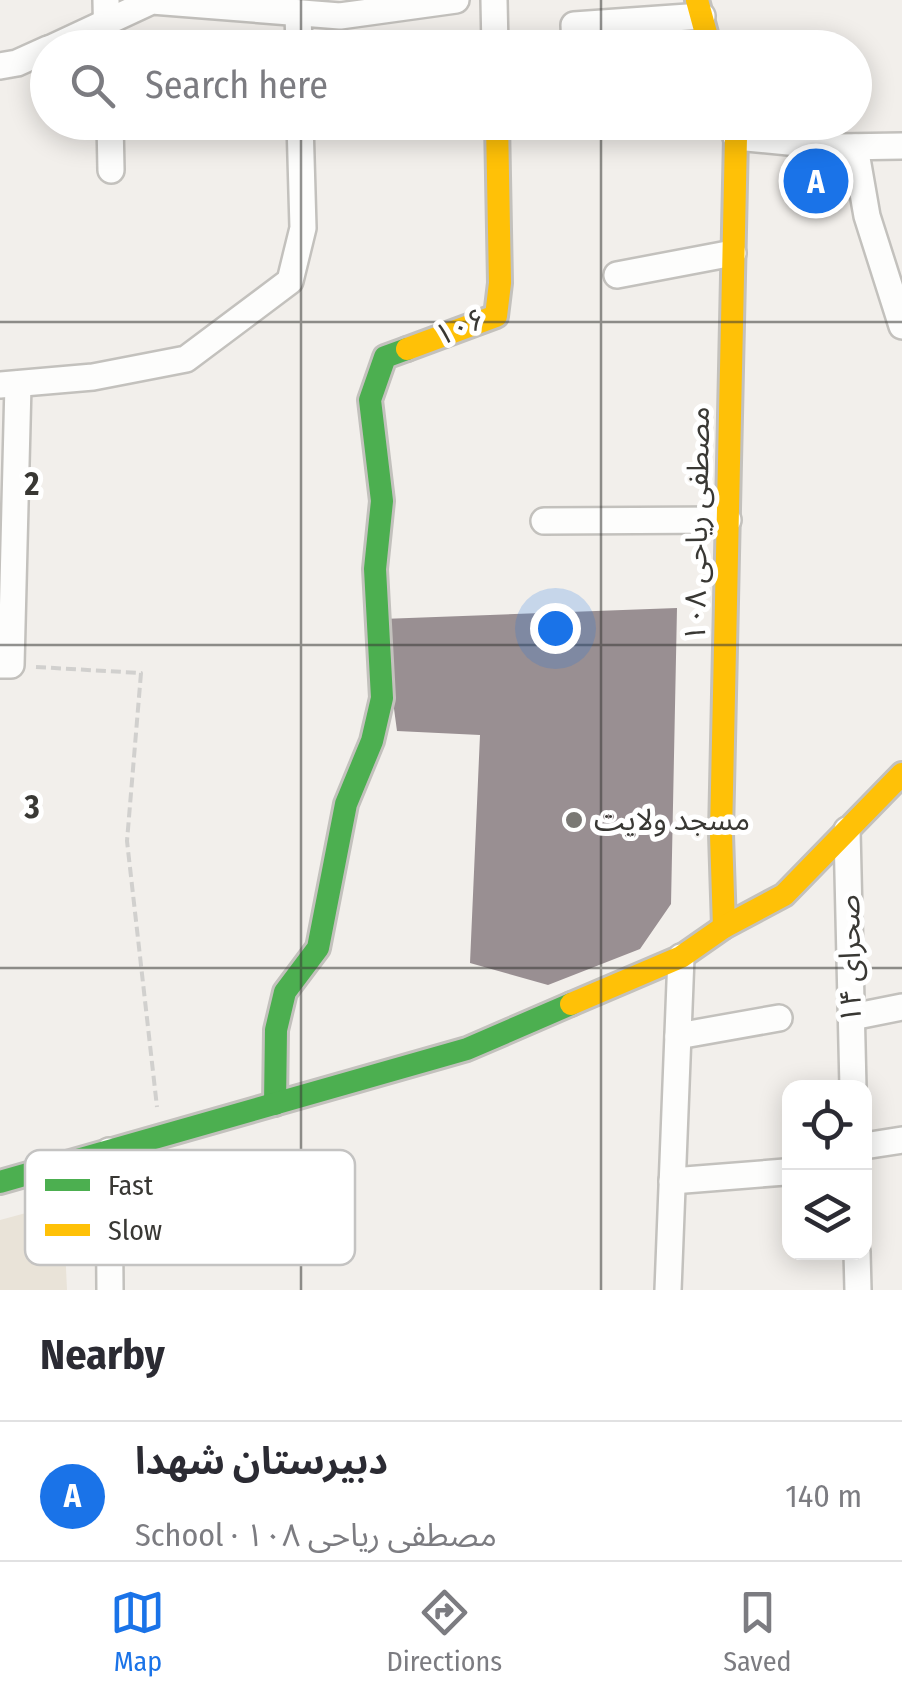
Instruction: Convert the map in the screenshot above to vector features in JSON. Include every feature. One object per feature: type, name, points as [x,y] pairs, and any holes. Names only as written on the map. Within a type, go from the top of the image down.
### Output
[{"type":"street","points":[[106,23],[152,1],[340,16],[456,0]]},
{"type":"street","points":[[494,0],[495,30]]},
{"type":"street","points":[[574,30],[574,25],[699,8]]},
{"type":"street","points":[[298,13],[298,30]]},
{"type":"street","points":[[0,66],[30,57]]},
{"type":"street","points":[[111,140],[112,170]]},
{"type":"street","points":[[6,665],[9,384],[93,377],[186,359],[290,282],[303,228],[301,140]]},
{"type":"street","name":"۱۰۶","points":[[274,1104],[276,1030],[285,992],[318,948],[346,804],[372,741],[382,698],[375,570],[382,500],[370,400],[384,356],[496,316],[500,283],[497,140]]},
{"type":"street","name":"مصطفی ریاحی ۱۰۸","points":[[724,927],[720,834],[734,140]]},
{"type":"street","points":[[805,140],[855,147],[902,146]]},
{"type":"street","points":[[855,147],[867,216],[902,326]]},
{"type":"street","points":[[616,275],[734,254]]},
{"type":"street","points":[[544,521],[728,520]]},
{"type":"street","points":[[112,1150],[467,1049],[680,957],[724,927],[784,895],[902,774]]},
{"type":"street","name":"صحرای ۱۴","points":[[847,830],[854,1080]]},
{"type":"street","points":[[668,1290],[680,957]]},
{"type":"street","points":[[852,1017],[902,1007]]},
{"type":"street","points":[[678,1036],[779,1018]]},
{"type":"street","points":[[872,1145],[902,1140]]},
{"type":"street","points":[[672,1181],[782,1172]]},
{"type":"street","points":[[0,1182],[25,1175]]},
{"type":"street","points":[[857,1260],[858,1290]]},
{"type":"street","points":[[110,1265],[110,1290]]},
{"type":"path","points":[[6,665],[141,674],[127,841],[160,1136]]},
{"type":"shaded area","points":[[25,1213],[25,1265],[66,1265],[67,1290],[0,1290],[0,1220]]},
{"type":"building","name":"مسجد ولایت","points":[[677,608],[671,904],[640,949],[548,985],[470,963],[480,735],[397,731],[382,619]]},
{"type":"traffic: fast","points":[[275,1104],[276,1030],[285,992],[318,948],[346,804],[372,741],[382,698],[375,569],[382,501],[370,400],[385,357],[407,349]]},
{"type":"traffic: fast","points":[[112,1150],[467,1049],[571,1004]]},
{"type":"traffic: fast","points":[[0,1182],[25,1175]]},
{"type":"traffic: slow","points":[[697,0],[705,30]]},
{"type":"traffic: slow","points":[[407,349],[496,316],[500,283],[497,140]]},
{"type":"traffic: slow","points":[[724,927],[721,834],[736,140]]},
{"type":"traffic: slow","points":[[571,1004],[681,957],[724,927],[784,895],[902,774]]},
{"type":"place","name":"دبیرستان شهدا","points":[[816,181]]},
{"type":"place","name":"مسجد ولایت","points":[[574,820]]}]
